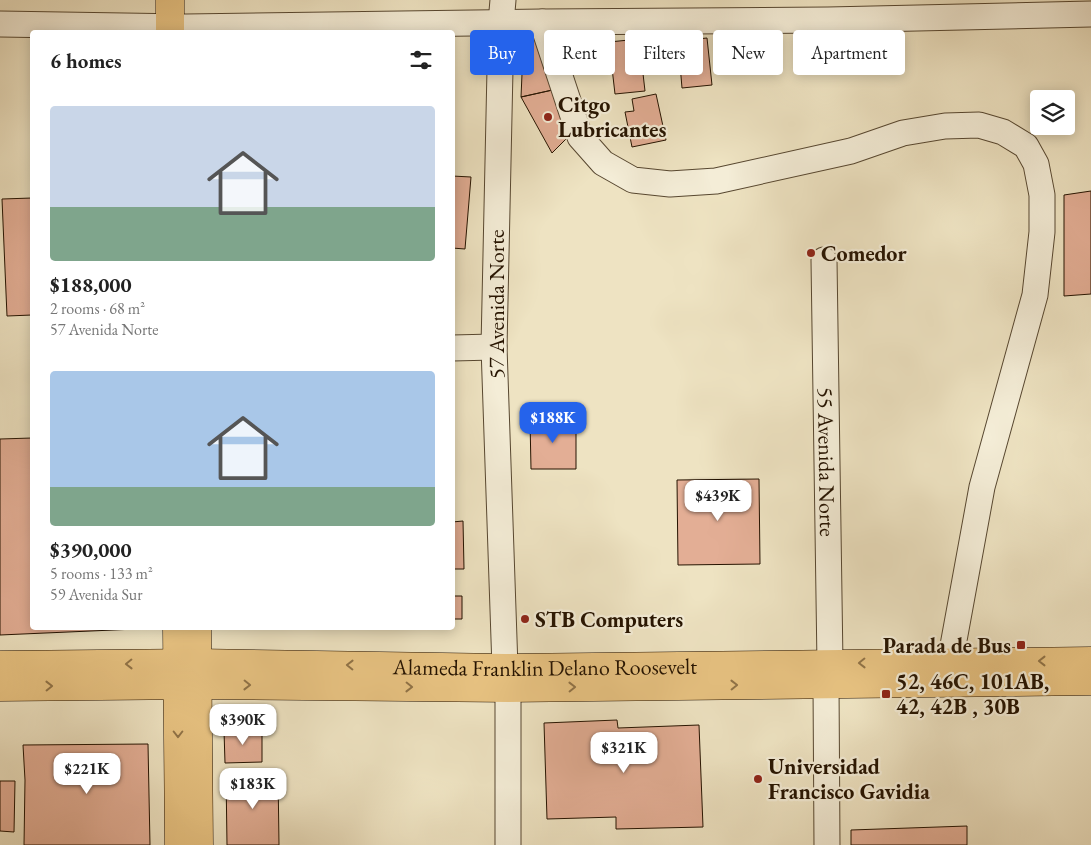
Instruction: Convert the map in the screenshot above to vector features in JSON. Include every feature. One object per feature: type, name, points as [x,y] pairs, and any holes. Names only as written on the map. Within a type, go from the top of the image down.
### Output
[{"type":"main road","points":[[177,24],[186,0]]},
{"type":"main road","points":[[177,630],[188,674],[199,845]]},
{"type":"main road","points":[[179,845],[188,674],[197,630]]},
{"type":"main road","name":"Alameda Franklin Delano Roosevelt","points":[[828,673],[950,662],[1091,661]]},
{"type":"main road","name":"Alameda Franklin Delano Roosevelt","points":[[0,665],[188,674],[506,678],[828,673],[1091,681]]},
{"type":"main road","name":"Alameda Franklin Delano Roosevelt","points":[[0,687],[188,674]]},
{"type":"street","points":[[0,24],[177,24],[502,11],[542,22],[639,11],[830,10],[1091,14]]},
{"type":"street","name":"57 Avenida Norte","points":[[502,11],[494,347],[506,678],[508,845]]},
{"type":"street","points":[[542,22],[580,137],[603,162],[633,180],[670,184],[716,181],[851,151],[903,134],[945,126],[979,125],[1003,132],[1026,146],[1036,164],[1042,195],[1042,232],[1035,295],[982,487],[950,662]]},
{"type":"street","name":"55 Avenida Norte","points":[[824,260],[828,845]]},
{"type":"street","points":[[455,348],[494,347]]},
{"type":"building","points":[[534,36],[536,36],[544,56],[544,75],[551,75],[557,89],[521,97],[522,75],[534,75]]},
{"type":"building","points":[[703,38],[707,38],[712,85],[682,88],[681,75],[703,75]]},
{"type":"building","points":[[625,40],[625,75],[643,75],[645,91],[615,94],[613,75],[615,75],[615,41]]},
{"type":"building","name":"Citgo Lubricantes","points":[[557,89],[568,137],[552,153],[521,97]]},
{"type":"building","points":[[656,94],[666,140],[632,147],[625,112],[634,111],[632,99]]},
{"type":"building","points":[[455,176],[471,177],[465,249],[455,248]]},
{"type":"building","points":[[1091,191],[1091,294],[1064,296],[1064,195]]},
{"type":"building","points":[[30,198],[30,315],[7,316],[2,199]]},
{"type":"building","points":[[530,420],[576,420],[576,469],[531,469]]},
{"type":"building","points":[[30,438],[30,630],[113,630],[0,635],[0,439]]},
{"type":"building","points":[[759,479],[760,564],[678,565],[677,480]]},
{"type":"building","points":[[463,521],[464,569],[455,569],[455,522]]},
{"type":"building","points":[[455,596],[462,596],[462,619],[455,619]]},
{"type":"building","points":[[617,720],[618,728],[699,725],[703,827],[616,829],[616,817],[547,819],[544,723]]},
{"type":"building","points":[[262,730],[262,762],[225,763],[224,731]]},
{"type":"building","points":[[148,744],[150,845],[24,845],[25,780],[23,745]]},
{"type":"building","points":[[226,774],[278,774],[279,845],[227,845]]},
{"type":"building","points":[[0,781],[15,781],[14,832],[0,831]]},
{"type":"building","name":"Universidad Francisco Gavidia","points":[[967,826],[967,845],[851,845],[851,830]]},
{"type":"place","name":"Citgo Lubricantes","points":[[548,117]]},
{"type":"place","name":"Comedor","points":[[811,253]]},
{"type":"place","name":"STB Computers","points":[[525,619]]},
{"type":"place","name":"Parada de Bus","points":[[1021,645]]},
{"type":"place","name":"52, 46C, 101AB, 42, 42B , 30B","points":[[886,694]]},
{"type":"place","name":"Universidad Francisco Gavidia","points":[[758,779]]}]
